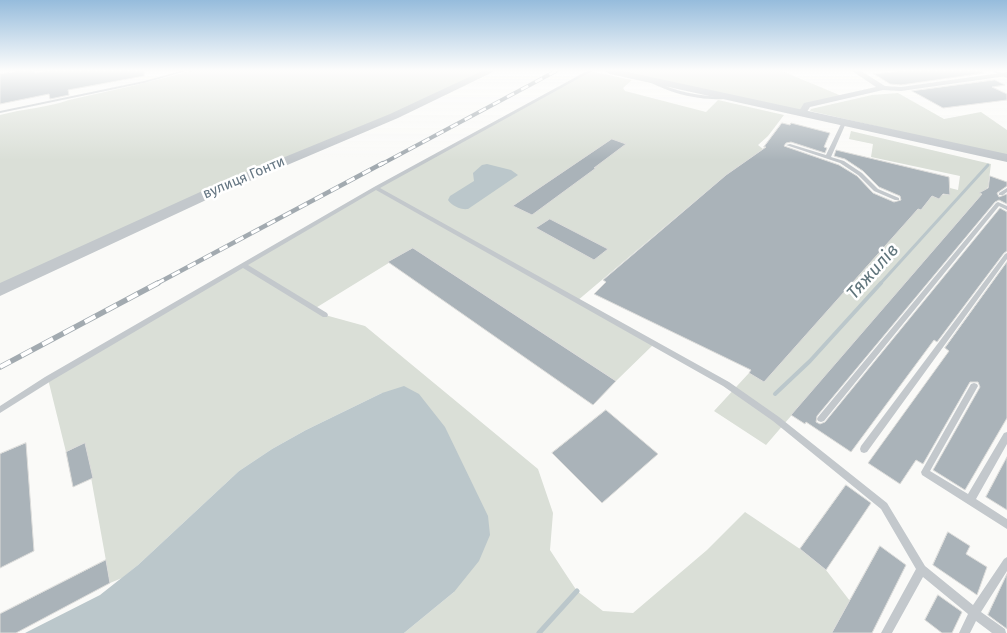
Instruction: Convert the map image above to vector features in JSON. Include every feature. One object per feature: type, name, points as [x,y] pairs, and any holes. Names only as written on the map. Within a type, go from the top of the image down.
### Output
[{"type":"street","name":"вулиця Гонти","points":[[0,290],[214,191],[427,101]]},
{"type":"street","points":[[743,101],[1007,158]]},
{"type":"street","points":[[802,113],[807,105],[827,101]]},
{"type":"lane","points":[[1,112],[56,101]]},
{"type":"lane","points":[[0,410],[48,379],[376,188],[536,101]]},
{"type":"lane","points":[[828,157],[844,123]]},
{"type":"lane","points":[[788,145],[842,162],[860,174],[876,190],[897,199]]},
{"type":"lane","points":[[376,188],[733,389],[776,420],[884,506],[922,569],[974,614],[1001,633]]},
{"type":"lane","points":[[1007,190],[1001,194],[1007,197]]},
{"type":"lane","points":[[820,419],[998,204],[1007,208]]},
{"type":"lane","points":[[864,449],[1007,255]]},
{"type":"lane","points":[[244,266],[325,316]]},
{"type":"lane","points":[[974,386],[925,472],[1007,524]]},
{"type":"lane","points":[[970,500],[1007,436]]},
{"type":"lane","points":[[964,633],[1007,562]]},
{"type":"lane","points":[[886,633],[922,569]]},
{"type":"shaded area","points":[[67,101],[427,101],[0,290],[0,115]]},
{"type":"shaded area","points":[[535,101],[662,101],[706,112],[717,101],[720,101],[784,115],[768,136],[758,145],[763,149],[726,175],[577,301],[654,344],[616,381],[413,248],[314,309],[325,315],[365,326],[538,469],[553,513],[550,550],[577,591],[603,611],[633,613],[707,550],[745,512],[800,549],[826,570],[850,601],[832,633],[404,633],[454,592],[382,393],[306,430],[272,449],[239,471],[138,565],[122,578],[110,583],[85,444],[66,452],[48,379],[369,192]]},
{"type":"shaded area","points":[[745,101],[828,101],[807,105],[802,113]]},
{"type":"shaded area","points":[[848,101],[911,101],[944,119],[981,112],[1007,130],[1007,156],[810,111],[811,109]]},
{"type":"shaded area","points":[[851,131],[991,164],[988,187],[766,445],[714,411],[749,373],[918,209],[921,210],[932,196],[939,198],[941,195],[950,195],[950,188],[958,190],[960,176],[871,157],[873,144],[849,139]]},
{"type":"shaded area","points":[[487,164],[511,170],[518,175],[468,209],[454,206],[448,200],[450,196],[474,181],[473,173],[482,165]]},
{"type":"shaded area","points":[[404,386],[419,394],[445,427],[488,516],[490,535],[479,561],[454,592],[404,633],[25,633],[100,595],[138,565],[239,471],[272,449],[306,430],[382,393]]},
{"type":"building","points":[[0,101],[17,101],[0,104]]},
{"type":"building","points":[[929,101],[1003,101],[943,108]]},
{"type":"building","points":[[782,123],[790,125],[791,123],[830,133],[824,147],[827,148],[825,153],[791,142],[786,143],[784,146],[839,165],[857,176],[873,193],[894,202],[901,200],[900,196],[879,187],[863,171],[845,159],[834,156],[836,150],[949,177],[950,195],[943,194],[939,199],[932,196],[921,210],[918,209],[764,382],[749,373],[751,370],[594,294],[606,282],[603,280],[726,175],[766,147],[764,147]]},
{"type":"building","points":[[612,139],[626,144],[532,215],[513,206]]},
{"type":"building","points":[[990,176],[1007,182],[1007,186],[997,193],[999,197],[1007,194],[1007,204],[999,200],[995,202],[817,416],[816,422],[820,424],[825,422],[1000,208],[1007,212],[1007,251],[937,342],[934,340],[851,452],[806,422],[805,424],[791,415],[982,194],[979,193],[988,188]]},
{"type":"building","points":[[550,219],[608,249],[594,260],[536,228]]},
{"type":"building","points":[[413,248],[616,381],[593,405],[388,262]]},
{"type":"building","points":[[1007,262],[1007,418],[965,490],[933,470],[980,387],[978,382],[970,382],[923,464],[916,460],[900,484],[868,463],[949,351],[945,348]]},
{"type":"building","points":[[606,410],[658,454],[602,503],[552,453]]},
{"type":"building","points":[[26,443],[34,551],[0,568],[0,454]]},
{"type":"building","points":[[85,443],[93,478],[73,487],[66,452]]},
{"type":"building","points":[[1007,457],[1007,510],[986,497]]},
{"type":"building","points":[[846,485],[871,503],[826,570],[800,549]]},
{"type":"building","points":[[948,532],[970,546],[966,554],[987,567],[977,595],[933,565]]},
{"type":"building","points":[[880,546],[906,565],[872,633],[832,633]]},
{"type":"building","points":[[106,560],[110,583],[16,633],[0,633],[0,614]]},
{"type":"building","points":[[1007,574],[1007,629],[988,615]]},
{"type":"building","points":[[938,595],[962,612],[952,633],[942,633],[925,620]]},
{"type":"waterway","name":"Тяжилів","points":[[880,284],[988,165]]},
{"type":"waterway","name":"Тяжилів","points":[[775,394],[810,361],[881,283]]},
{"type":"waterway","name":"Тяжилів","points":[[539,633],[577,591]]},
{"type":"railway","points":[[380,165],[501,101]]},
{"type":"railway","points":[[156,284],[383,163]]},
{"type":"railway","points":[[0,367],[158,283]]}]
